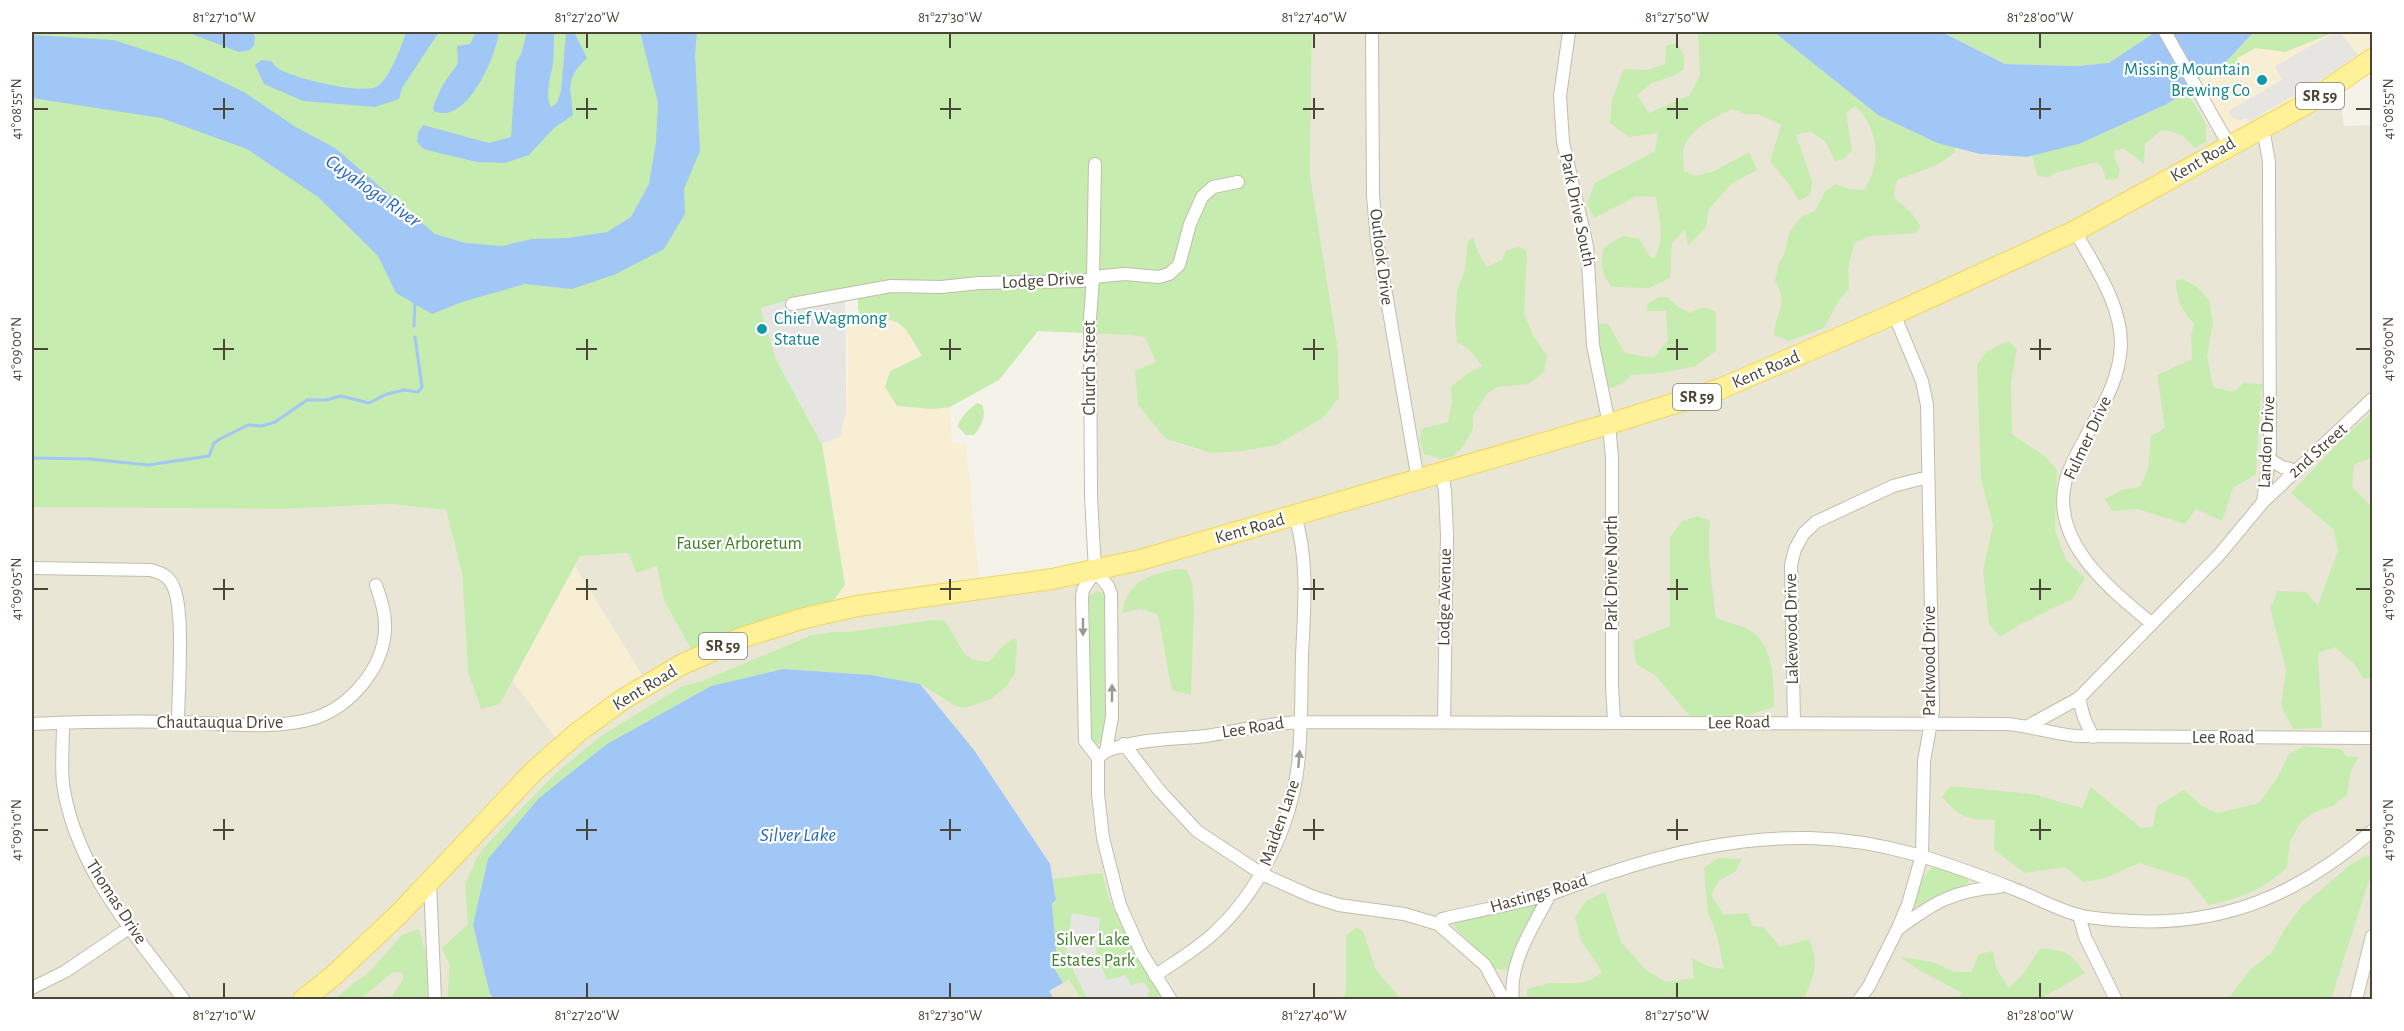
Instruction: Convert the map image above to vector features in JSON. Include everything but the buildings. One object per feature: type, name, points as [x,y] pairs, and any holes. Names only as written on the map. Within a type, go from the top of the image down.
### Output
[{"type":"main road","name":"SR 59","points":[[2264,128],[2321,95],[2373,59]]},
{"type":"main road","name":"Kent Road","points":[[303,999],[333,976],[399,914],[534,771],[577,734],[622,700],[681,665],[741,638],[801,619],[849,608],[1095,572],[1442,473],[1720,389],[1894,314],[2075,231],[2229,145],[2264,128]]},
{"type":"street","name":"Outlook Drive","points":[[1372,32],[1373,195],[1377,241],[1418,480]]},
{"type":"street","name":"Park Drive South","points":[[1569,32],[1560,96],[1563,142],[1587,246],[1594,348],[1609,424]]},
{"type":"street","points":[[2165,32],[2229,145]]},
{"type":"street","name":"Landon Drive","points":[[2028,726],[2079,698],[2219,555],[2263,502],[2269,459],[2269,186],[2264,128]]},
{"type":"street","name":"Church Street","points":[[1095,164],[1090,319],[1095,572]]},
{"type":"street","name":"Lodge Drive","points":[[792,304],[891,286],[941,287],[979,283],[1082,281],[1109,275],[1159,277],[1169,274],[1179,266],[1188,229],[1202,197],[1213,187],[1238,182]]},
{"type":"street","name":"Fulmer Drive","points":[[2075,231],[2113,303],[2121,343],[2114,383],[2066,480],[2063,496],[2065,520],[2079,553],[2151,623]]},
{"type":"street","name":"Parkwood Drive","points":[[1859,999],[1869,986],[1897,930],[1908,904],[1922,855],[1924,761],[1933,711],[1928,413],[1925,389],[1894,314]]},
{"type":"street","name":"2nd Street","points":[[2263,502],[2373,399]]},
{"type":"street","name":"Park Drive North","points":[[1609,424],[1612,458],[1614,722]]},
{"type":"street","points":[[2269,459],[2282,467],[2297,471]]},
{"type":"street","name":"Lodge Avenue","points":[[1442,473],[1447,535],[1444,722]]},
{"type":"street","name":"Lakewood Drive","points":[[1794,723],[1791,565],[1799,541],[1811,525],[1824,517],[1893,486],[1928,477]]},
{"type":"street","name":"Maiden Lane","points":[[1155,976],[1213,934],[1239,906],[1262,874],[1293,792],[1298,767],[1301,722],[1303,570],[1301,533],[1295,516]]},
{"type":"street","points":[[32,568],[151,570],[164,574],[172,583],[179,609],[178,722]]},
{"type":"street","points":[[1102,755],[1088,746],[1084,734],[1082,597],[1083,590],[1095,572],[1108,586],[1111,594],[1112,717],[1102,755],[1100,817],[1107,861],[1127,921],[1155,976],[1171,999]]},
{"type":"street","name":"Chautauqua Drive","points":[[32,724],[178,722],[279,724],[316,717],[335,709],[354,695],[382,651],[385,629],[383,605],[376,585]]},
{"type":"street","points":[[2079,698],[2084,718],[2093,737]]},
{"type":"street","name":"Lee Road","points":[[1102,755],[1124,744],[1143,740],[1203,736],[1274,724],[1301,722],[2007,724],[2028,726],[2050,733],[2093,737],[2373,738]]},
{"type":"street","name":"Thomas Drive","points":[[63,724],[63,774],[69,812],[82,849],[102,887],[129,928],[184,999]]},
{"type":"street","points":[[1124,744],[1159,790],[1197,831],[1262,874],[1304,893],[1339,905],[1404,914],[1438,924],[1485,965],[1504,999]]},
{"type":"street","name":"Hastings Road","points":[[1438,924],[1442,919],[1551,894],[1601,875],[1674,853],[1747,840],[1836,840],[1884,846],[1922,855],[2079,915],[2150,922],[2198,919],[2231,912],[2263,901],[2304,882],[2336,861],[2372,831]]},
{"type":"street","points":[[430,882],[435,999]]},
{"type":"street","name":"Hastings Road","points":[[1897,930],[1929,906],[1956,894],[1977,888],[2006,886]]},
{"type":"street","points":[[1513,999],[1511,987],[1519,954],[1551,894]]},
{"type":"street","points":[[2079,915],[2085,937],[2116,999]]},
{"type":"street","points":[[32,988],[66,971],[129,928]]},
{"type":"street","points":[[2356,999],[2373,936]]},
{"type":"street","points":[[1869,986],[1870,999]]},
{"type":"shaded area","points":[[1312,32],[1774,32],[1878,115],[1937,143],[1980,154],[2027,157],[2079,144],[2165,105],[2196,87],[2339,83],[2344,126],[2372,125],[2372,999],[32,1000],[32,507],[282,509],[391,504],[446,510],[462,574],[468,672],[500,704],[513,681],[562,746],[622,700],[801,619],[1094,571],[1090,319],[1145,337],[1156,362],[1166,439],[1188,447],[1210,453],[1277,445],[1323,418],[1339,398],[1338,350],[1310,174]]},
{"type":"shaded area","points":[[2254,32],[2372,32],[2372,59],[2229,145],[2194,84],[2221,66]]},
{"type":"shaded area","points":[[2336,32],[2343,32],[2343,36],[2358,55],[2329,75],[2250,121],[2246,118],[2240,120],[2233,118],[2229,111],[2282,80],[2275,66]]},
{"type":"shaded area","points":[[843,291],[846,315],[846,412],[840,437],[822,444],[776,359],[761,308],[805,296]]},
{"type":"shaded area","points":[[846,315],[894,319],[903,325],[923,357],[909,363],[933,409],[950,407],[952,443],[966,444],[979,578],[833,601],[845,585],[822,444],[840,437],[846,412],[848,362]]},
{"type":"shaded area","points":[[628,553],[657,565],[664,601],[692,651],[643,677],[575,566],[580,556]]},
{"type":"shaded area","points":[[575,566],[648,685],[562,746],[513,681]]},
{"type":"shaded area","points":[[1072,913],[1100,918],[1096,954],[1107,980],[1126,975],[1131,985],[1144,982],[1150,991],[1147,995],[1150,999],[1087,999],[1066,955]]},
{"type":"green space","name":"Fauser Arboretum","points":[[32,32],[1312,32],[1310,174],[1338,350],[1339,398],[1323,418],[1277,445],[1242,451],[1210,453],[1166,439],[1138,405],[1135,371],[1156,362],[1145,337],[1038,331],[999,380],[950,407],[933,409],[897,406],[885,387],[890,371],[922,356],[909,334],[899,324],[860,315],[858,299],[863,294],[920,287],[919,280],[805,296],[761,308],[776,359],[822,444],[845,585],[833,601],[692,651],[664,601],[657,566],[637,573],[628,553],[580,556],[500,704],[481,709],[468,672],[462,574],[446,510],[391,504],[282,509],[32,507]]},
{"type":"green space","points":[[1698,32],[1774,32],[1878,115],[1937,143],[1955,147],[1955,152],[1939,164],[1897,180],[1895,198],[1921,226],[1915,233],[1869,236],[1854,244],[1848,269],[1849,289],[1839,300],[1824,328],[1789,341],[1774,335],[1782,303],[1775,281],[1790,231],[1801,217],[1815,211],[1825,191],[1836,184],[1848,189],[1864,190],[1874,169],[1873,135],[1863,115],[1855,106],[1846,113],[1852,150],[1844,159],[1835,161],[1825,141],[1810,131],[1796,135],[1812,181],[1810,195],[1799,201],[1770,161],[1781,125],[1758,114],[1746,114],[1732,109],[1704,124],[1692,134],[1684,147],[1684,171],[1695,176],[1714,171],[1749,152],[1757,170],[1731,184],[1709,209],[1706,227],[1688,246],[1685,230],[1672,243],[1670,278],[1649,288],[1611,287],[1604,272],[1602,258],[1604,247],[1623,236],[1639,239],[1650,257],[1654,259],[1661,237],[1656,197],[1637,196],[1594,218],[1587,204],[1595,183],[1655,151],[1658,133],[1629,137],[1610,123],[1612,99],[1624,69],[1647,70],[1665,64],[1666,46],[1677,43],[1684,56],[1684,69],[1673,76],[1652,83],[1637,95],[1649,113],[1690,95],[1700,75]]},
{"type":"green space","points":[[1942,32],[2153,32],[2109,64],[2078,66],[2005,64]]},
{"type":"green space","points":[[2254,32],[2335,32],[2285,52],[2256,48],[2237,58],[2235,74],[2231,76],[2221,67]]},
{"type":"green space","points":[[2187,92],[2206,124],[2206,142],[2194,148],[2181,135],[2162,130],[2145,144],[2144,164],[2124,149],[2115,150],[2114,157],[2120,170],[2118,178],[2106,180],[2103,169],[2097,162],[2055,173],[2047,178],[2037,175],[2032,155],[2079,144],[2165,105]]},
{"type":"green space","points":[[1473,237],[1478,252],[1487,267],[1503,259],[1505,251],[1518,247],[1525,249],[1527,253],[1524,314],[1533,335],[1547,356],[1544,372],[1529,384],[1497,387],[1487,394],[1473,415],[1473,428],[1465,444],[1454,456],[1441,459],[1424,454],[1420,441],[1421,429],[1448,422],[1452,402],[1451,387],[1468,373],[1482,366],[1469,349],[1457,342],[1455,323],[1457,291],[1465,269],[1468,241]]},
{"type":"green space","points":[[2183,279],[2197,287],[2209,300],[2213,323],[2207,355],[2213,387],[2234,392],[2243,383],[2264,384],[2261,391],[2256,474],[2233,488],[2222,521],[2196,509],[2185,524],[2138,509],[2112,511],[2105,499],[2121,490],[2140,487],[2148,469],[2151,436],[2165,428],[2157,375],[2192,359],[2191,336],[2194,323],[2183,309],[2176,287],[2176,280]]},
{"type":"green space","points":[[1659,297],[1668,297],[1678,307],[1690,313],[1704,307],[1716,312],[1716,351],[1695,366],[1662,373],[1631,375],[1620,385],[1606,388],[1595,323],[1608,324],[1625,353],[1654,358],[1668,340],[1666,311],[1647,311],[1648,303]]},
{"type":"green space","points":[[2008,341],[2017,349],[2011,382],[2012,434],[2045,456],[2057,470],[2055,530],[2066,560],[2085,578],[2072,599],[2000,637],[1989,624],[1983,571],[1993,525],[1981,479],[1977,365],[1986,352]]},
{"type":"green space","points":[[978,403],[982,405],[984,413],[982,421],[974,435],[966,435],[958,427],[960,421]]},
{"type":"green space","points":[[2372,412],[2372,457],[2354,465],[2352,487],[2372,507],[2372,678],[2364,679],[2354,664],[2335,647],[2318,653],[2322,728],[2293,729],[2281,706],[2286,669],[2270,608],[2278,591],[2306,592],[2318,606],[2338,550],[2334,530],[2291,493],[2338,443]]},
{"type":"green space","points":[[1698,516],[1710,521],[1710,557],[1716,618],[1744,627],[1757,635],[1768,653],[1771,664],[1774,707],[1742,717],[1690,716],[1655,675],[1636,664],[1633,641],[1670,626],[1670,537],[1682,521]]},
{"type":"green space","points":[[1175,569],[1187,570],[1192,584],[1194,609],[1191,695],[1172,690],[1157,614],[1141,609],[1122,613],[1129,593],[1140,582]]},
{"type":"green space","points":[[1097,591],[1105,593],[1106,597],[1107,738],[1101,744],[1094,743],[1091,736],[1089,596]]},
{"type":"green space","points":[[933,620],[945,621],[964,653],[973,660],[989,662],[1005,644],[1014,638],[1017,641],[1015,673],[1006,687],[991,699],[968,707],[958,707],[920,684],[871,675],[783,669],[711,686],[607,744],[473,925],[492,999],[447,999],[450,966],[442,948],[468,924],[465,885],[476,859],[486,845],[556,773],[601,736],[681,687],[702,681],[812,635]]},
{"type":"green space","points":[[2304,746],[2340,749],[2348,757],[2358,757],[2351,771],[2347,795],[2333,806],[2315,812],[2301,822],[2290,841],[2287,868],[2278,876],[2251,892],[2209,905],[2187,878],[2139,863],[2105,878],[2084,882],[2065,867],[2025,873],[1994,850],[1995,820],[1965,817],[1942,797],[1950,786],[2032,794],[2082,808],[2091,787],[2142,829],[2153,826],[2157,806],[2184,790],[2202,806],[2217,813],[2259,803],[2276,780],[2289,754]]},
{"type":"green space","points":[[2367,855],[2372,860],[2372,871],[2331,999],[2222,999],[2231,995],[2249,971],[2272,952],[2286,927],[2302,906],[2349,866]]},
{"type":"green space","points":[[1718,858],[1742,859],[1736,871],[1719,881],[1711,895],[1724,915],[1748,913],[1752,926],[1763,927],[1781,947],[1809,939],[1815,962],[1813,975],[1802,1000],[1527,999],[1527,989],[1551,983],[1583,982],[1602,972],[1581,940],[1575,917],[1586,901],[1605,892],[1621,942],[1647,971],[1666,982],[1694,978],[1692,958],[1710,967],[1724,969],[1717,936],[1708,912],[1704,868]]},
{"type":"green space","points":[[1937,866],[1966,876],[1969,881],[1964,887],[1915,907],[1913,904],[1924,876]]},
{"type":"green space","name":"Silver Lake Estates Park","points":[[1102,873],[1111,904],[1162,999],[1081,999],[1069,979],[1063,983],[1054,968],[1057,962],[1052,903],[1056,900],[1053,879]]},
{"type":"green space","points":[[1535,903],[1537,905],[1507,970],[1495,969],[1452,924],[1453,920]]},
{"type":"green space","points":[[1356,927],[1363,931],[1376,970],[1401,999],[1343,999],[1346,990],[1346,936]]},
{"type":"green space","points":[[419,929],[427,958],[428,999],[390,999],[403,979],[403,973],[393,972],[361,999],[333,1000],[371,970],[402,935]]},
{"type":"green space","points":[[2040,949],[2061,951],[2071,957],[2085,973],[2044,997],[2045,999],[1957,999],[1962,993],[1900,957],[1933,962],[1954,972],[1971,972],[1979,954],[1993,951],[1996,968],[2009,988],[2023,974]]},
{"type":"water","points":[[186,32],[252,32],[255,36],[254,45],[250,50],[239,52]]},
{"type":"water","points":[[406,32],[439,32],[402,88],[399,99],[375,107],[303,101],[264,84],[255,65],[261,60],[271,61],[289,74],[343,87],[368,89],[381,84],[390,71]]},
{"type":"water","points":[[476,32],[499,32],[486,71],[478,86],[458,108],[446,113],[434,111],[433,107],[442,86],[458,63],[457,46],[470,44]]},
{"type":"water","points":[[527,32],[554,32],[553,62],[548,90],[551,107],[557,103],[561,91],[566,32],[574,32],[587,58],[572,78],[570,90],[573,115],[554,128],[529,155],[505,163],[477,162],[423,149],[417,141],[418,133],[423,125],[489,143],[511,137],[516,63]]},
{"type":"water","name":"Cuyahoga River","points":[[640,32],[697,32],[695,55],[700,151],[684,189],[685,214],[664,249],[616,274],[572,289],[525,284],[462,302],[432,314],[396,293],[378,256],[318,197],[247,149],[161,118],[32,98],[32,35],[114,40],[181,62],[244,92],[294,126],[335,148],[435,234],[466,243],[502,246],[532,239],[568,238],[607,232],[631,217],[649,184],[656,142],[658,103]]},
{"type":"water","points":[[1774,32],[1942,32],[2005,64],[2078,66],[2109,63],[2153,32],[2254,32],[2221,67],[2219,65],[2200,78],[2187,92],[2165,105],[2079,144],[2027,157],[1980,154],[1937,143],[1878,115]]},
{"type":"water","name":"Silver Lake","points":[[783,669],[871,675],[920,684],[974,750],[1050,864],[1056,900],[1052,903],[1057,962],[1054,968],[1063,983],[1049,991],[1054,999],[494,999],[490,994],[473,925],[488,859],[539,798],[607,744],[711,686]]},
{"type":"waterway","points":[[414,326],[415,301]]},
{"type":"waterway","points":[[32,458],[90,459],[148,465],[209,456],[214,443],[220,439],[248,425],[262,426],[275,422],[307,400],[326,400],[341,396],[369,403],[387,394],[404,390],[418,392],[422,387],[415,337]]},
{"type":"place","name":"Missing Mountain Brewing Co","points":[[2262,80]]},
{"type":"place","name":"Chief Wagmong Statue","points":[[762,329]]}]
